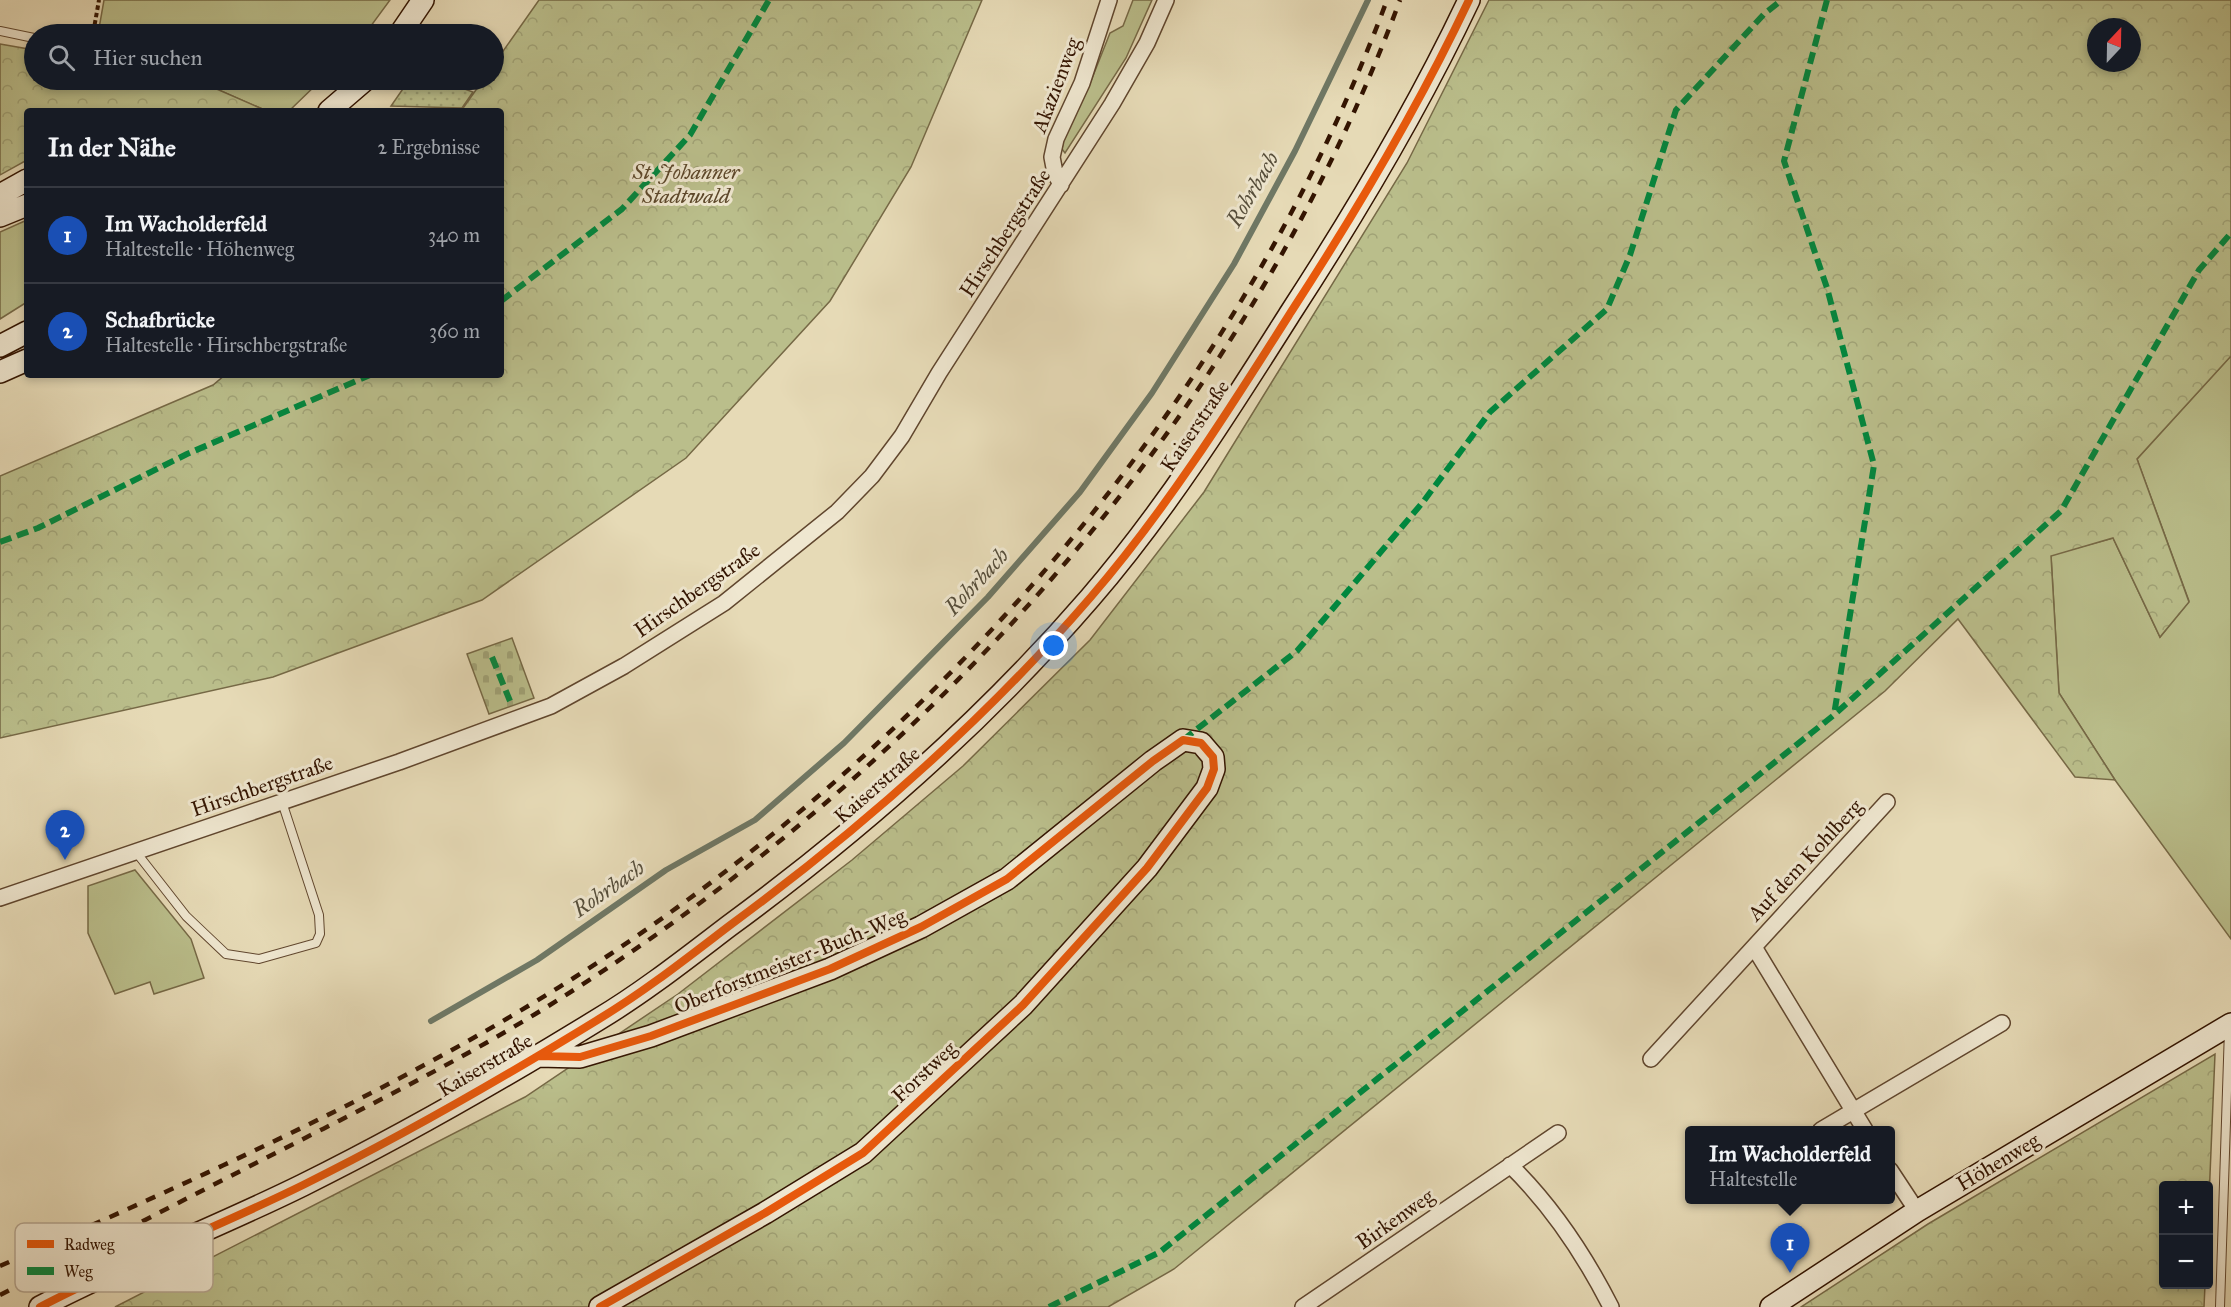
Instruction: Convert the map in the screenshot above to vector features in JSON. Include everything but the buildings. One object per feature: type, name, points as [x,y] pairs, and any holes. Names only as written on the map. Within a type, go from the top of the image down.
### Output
[{"type":"street","points":[[407,24],[423,0]]},
{"type":"street","name":"Akazienweg","points":[[1061,185],[1055,173],[1052,157],[1056,139],[1082,82],[1109,0]]},
{"type":"street","name":"Hirschbergstraße","points":[[0,898],[135,850],[282,802],[551,706],[624,666],[724,603],[837,512],[872,476],[902,436],[939,373],[1061,185],[1147,43],[1166,0]]},
{"type":"street","name":"Kaiserstraße","points":[[213,1227],[303,1185],[538,1056],[605,1015],[820,858],[892,797],[999,699],[1093,594],[1180,480],[1320,268],[1389,152],[1469,0]]},
{"type":"street","points":[[333,108],[355,90]]},
{"type":"street","points":[[350,108],[361,90]]},
{"type":"street","points":[[0,195],[24,182]]},
{"type":"street","points":[[0,206],[24,195]]},
{"type":"street","points":[[0,216],[24,206]]},
{"type":"street","points":[[0,346],[24,334]]},
{"type":"street","points":[[0,372],[24,361]]},
{"type":"street","name":"Oberforstmeister-Buch-Weg","points":[[538,1056],[580,1058],[651,1036],[830,969],[921,927],[1007,879],[1153,760],[1183,740],[1201,743],[1213,757],[1214,769],[1207,788]]},
{"type":"street","name":"Forstweg","points":[[600,1307],[863,1153],[1023,1005],[1147,868],[1207,788]]},
{"type":"street","name":"Auf dem Kohlberg","points":[[1651,1059],[1887,802]]},
{"type":"street","name":"Auf dem Kohlberg","points":[[1754,947],[1862,1126]]},
{"type":"street","points":[[1829,1126],[2002,1023]]},
{"type":"street","name":"Höhenweg","points":[[1771,1307],[1917,1211],[2230,1024]]},
{"type":"street","name":"Birkenweg","points":[[1303,1307],[1558,1133]]},
{"type":"street","points":[[1510,1165],[1537,1191],[1586,1258],[1611,1307]]},
{"type":"street","points":[[1895,1178],[1917,1211]]},
{"type":"street","name":"Kaiserstraße","points":[[40,1307],[72,1292]]},
{"type":"lane","points":[[0,32],[24,36]]},
{"type":"lane","points":[[135,850],[186,916],[226,954],[259,959],[316,943],[320,934],[319,915],[282,802]]},
{"type":"lane","points":[[2220,1307],[2230,1024]]},
{"type":"path","points":[[95,24],[99,0]]},
{"type":"green space","points":[[104,0],[390,0],[372,24],[100,24]]},
{"type":"green space","name":"St. Johanner Stadtwald","points":[[539,0],[982,0],[911,167],[830,301],[686,458],[482,600],[273,677],[0,738],[0,476],[213,385],[221,378],[504,378],[504,108],[463,108],[476,90],[504,90],[504,50]]},
{"type":"green space","points":[[1133,0],[1152,0],[1126,58],[1065,153],[1062,149],[1064,137],[1089,86],[1110,33],[1123,26]]},
{"type":"green space","points":[[1489,0],[2231,0],[2231,356],[2137,459],[2189,602],[2160,637],[2113,538],[2051,556],[2059,693],[2115,780],[2075,777],[1958,619],[1885,691],[1174,1269],[1108,1307],[115,1307],[144,1292],[213,1292],[213,1257],[525,1097],[678,994],[852,860],[963,766],[1090,640],[1204,492],[1407,163]]},
{"type":"green space","points":[[0,44],[24,48],[24,90],[219,90],[260,108],[24,108],[24,162],[0,175]]},
{"type":"green space","points":[[219,90],[311,90],[292,108],[260,108]]},
{"type":"green space","points":[[402,90],[468,90],[473,92],[462,108],[391,106]]},
{"type":"green space","points":[[24,221],[24,304],[0,319],[0,232]]},
{"type":"green space","points":[[2231,356],[2231,939],[2115,780],[2059,693],[2051,555],[2113,538],[2160,637],[2189,601],[2137,459]]},
{"type":"green space","points":[[512,638],[534,698],[489,714],[467,654]]},
{"type":"green space","points":[[135,870],[191,939],[204,978],[154,994],[150,982],[115,994],[88,933],[88,886]]},
{"type":"green space","points":[[2215,1054],[2210,1181],[2159,1181],[2159,1289],[2205,1289],[2204,1307],[1801,1307],[1928,1224]]},
{"type":"waterway","name":"Rohrbach","points":[[431,1021],[537,960],[666,870],[755,820],[844,743],[988,597],[1080,492],[1152,393],[1234,264],[1295,151],[1368,0]]},
{"type":"railway","points":[[95,1223],[310,1124],[461,1045],[534,1002],[606,957],[733,866],[853,765],[966,656],[1072,539],[1167,414],[1252,282],[1326,144],[1387,0]]},
{"type":"railway","points":[[140,1223],[402,1088],[497,1037],[558,1000],[695,907],[825,804],[947,690],[1061,568],[1164,438],[1256,299],[1335,153],[1400,0]]},
{"type":"railway","points":[[0,1266],[15,1259]]},
{"type":"railway","points":[[0,1295],[15,1287]]},
{"type":"marked path","points":[[504,299],[622,209],[690,135],[769,0]]},
{"type":"marked path","points":[[1183,740],[1297,651],[1423,502],[1490,412],[1607,309],[1630,255],[1676,110],[1764,14],[1782,0]]},
{"type":"marked path","points":[[1827,0],[1784,161],[1827,288],[1874,465],[1834,715]]},
{"type":"marked path","points":[[1049,1307],[1160,1252],[1834,715],[2061,511],[2199,270],[2231,233]]},
{"type":"marked path","points":[[0,542],[38,528],[187,454],[363,378]]},
{"type":"marked path","points":[[492,657],[510,701]]},
{"type":"cycle path","points":[[213,1227],[341,1166],[453,1105],[616,1009],[826,851],[964,731],[1049,644],[1090,598],[1145,530],[1196,459],[1362,198],[1429,80],[1469,0]]},
{"type":"cycle path","points":[[538,1056],[580,1057],[651,1036],[830,969],[921,927],[1007,879],[1153,761],[1183,740],[1201,743],[1213,757],[1214,769],[1207,788],[1147,868],[1023,1005],[863,1153],[765,1213],[600,1307]]},
{"type":"cycle path","points":[[40,1307],[70,1292]]},
{"type":"place","name":"Schafbrücke","points":[[65,860]]},
{"type":"place","name":"Im Wacholderfeld","points":[[1790,1273]]}]
